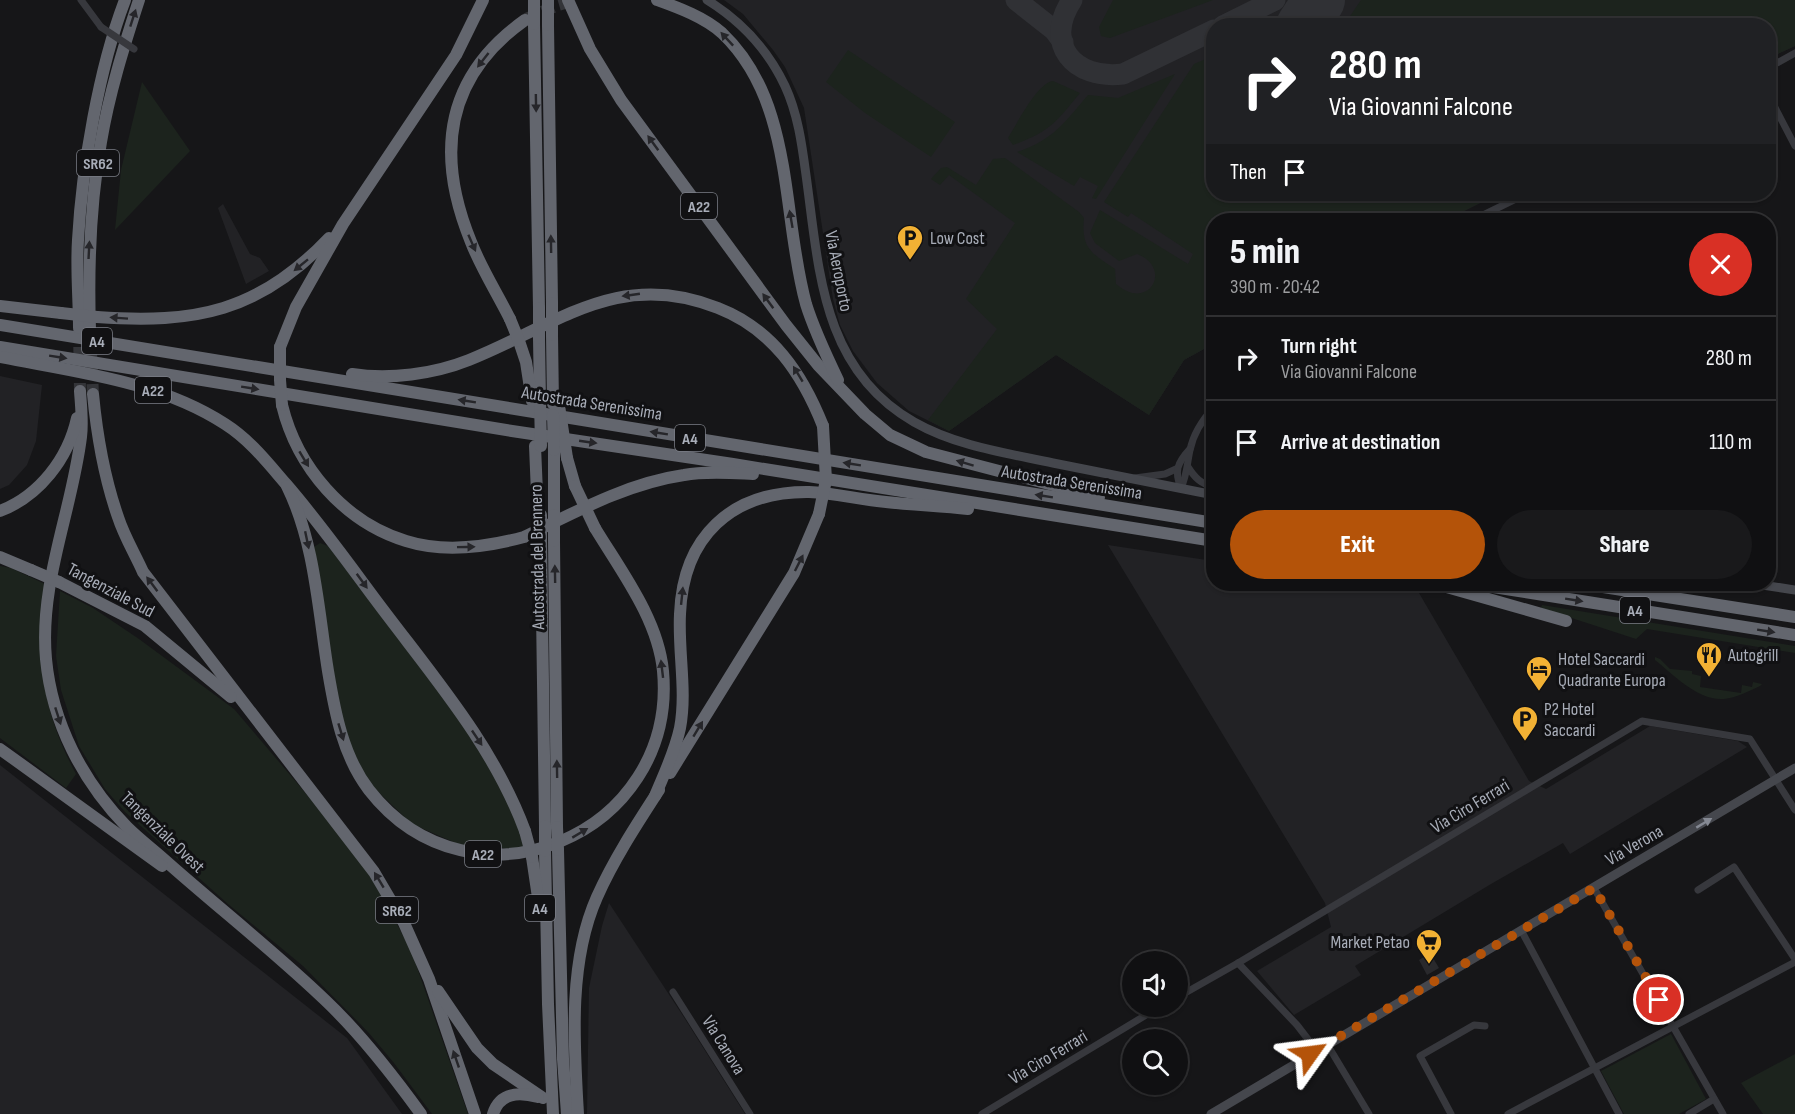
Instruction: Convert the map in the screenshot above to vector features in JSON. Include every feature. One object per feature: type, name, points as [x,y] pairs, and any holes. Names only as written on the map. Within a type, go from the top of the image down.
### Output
[{"type":"highway","name":"SR62","points":[[125,0],[108,58],[85,174],[78,240],[84,329],[91,223],[101,142],[122,54],[139,0]]},
{"type":"highway","points":[[483,0],[456,55],[343,224],[296,307],[280,346],[279,380],[282,405],[288,429],[309,468],[345,507],[383,532],[407,542],[429,546],[474,547],[524,537],[617,494],[685,474],[806,476]]},
{"type":"highway","name":"Autostrada del Brennero","points":[[534,0],[530,22],[539,308],[536,400],[551,827]]},
{"type":"highway","points":[[548,0],[552,335],[556,402]]},
{"type":"highway","points":[[657,0],[687,11],[720,32],[746,60],[758,81],[777,142],[806,303],[822,348],[846,394]]},
{"type":"highway","name":"A22","points":[[569,3],[590,49],[621,100],[786,325],[846,394]]},
{"type":"highway","points":[[530,22],[505,34],[479,63],[459,101],[450,136],[450,170],[458,206],[471,243],[510,319],[526,362],[536,400]]},
{"type":"highway","points":[[0,306],[97,317],[156,320],[228,309],[290,274],[314,254],[343,224]]},
{"type":"highway","points":[[195,357],[273,363],[364,376],[417,373],[466,361],[596,302],[627,295],[654,293],[706,303],[734,314],[751,324],[772,341],[793,365],[811,396],[823,426],[826,480],[819,514],[806,550],[794,573],[619,854],[597,898],[583,939],[576,997],[578,1114]]},
{"type":"highway","name":"Autostrada Serenissima","points":[[0,325],[1206,523]]},
{"type":"highway","name":"Autostrada Serenissima","points":[[0,347],[512,431],[1206,540]]},
{"type":"highway","name":"A4","points":[[0,357],[105,378]]},
{"type":"highway","name":"A22","points":[[105,378],[159,392],[219,420],[249,442],[300,498],[473,732],[502,779],[525,831]]},
{"type":"highway","name":"SR62","points":[[93,394],[100,451],[109,488],[118,519],[143,572],[374,872],[404,922],[429,979],[475,1114]]},
{"type":"highway","name":"A4","points":[[846,394],[890,435],[926,452],[1185,519]]},
{"type":"highway","name":"Tangenziale Ovest","points":[[0,511],[13,506],[54,471],[75,427],[80,397],[81,434],[48,597],[46,658],[60,722],[76,759],[92,785],[128,829],[186,881],[249,932],[330,1005],[398,1082],[421,1114]]},
{"type":"highway","name":"Autostrada del Brennero","points":[[553,1114],[547,959],[551,851],[556,402]]},
{"type":"highway","name":"A22","points":[[287,486],[297,505],[306,535],[333,702],[342,738],[353,764],[376,799],[402,822],[443,845],[484,854],[516,854],[543,849],[572,838],[590,827],[614,807],[633,786],[647,762],[655,741],[664,701],[659,652],[631,588],[595,528],[575,486],[556,402]]},
{"type":"highway","points":[[655,796],[680,727],[682,702],[680,617],[687,568],[706,535],[737,507],[761,498],[806,492],[1086,520]]},
{"type":"highway","name":"Tangenziale Sud","points":[[0,557],[59,582],[145,626],[200,669],[252,716]]},
{"type":"highway","points":[[1461,591],[1566,621]]},
{"type":"highway","name":"A4","points":[[1518,591],[1795,635]]},
{"type":"highway","name":"A4","points":[[1629,591],[1795,617]]},
{"type":"highway","points":[[0,749],[148,857],[186,881]]},
{"type":"highway","name":"A4","points":[[525,831],[532,857],[547,959]]},
{"type":"highway","name":"Autostrada del Brennero","points":[[551,851],[567,1114]]},
{"type":"highway","name":"SR62","points":[[429,979],[477,1048],[493,1064],[543,1098],[512,1094],[499,1101],[493,1114]]},
{"type":"street","points":[[81,0],[101,27],[134,49]]},
{"type":"street","name":"Via Aeroporto","points":[[707,0],[729,14],[752,36],[772,62],[786,88],[797,120],[827,310],[842,349],[865,380],[888,403],[914,422],[959,442],[1206,493]]},
{"type":"street","points":[[1776,64],[1795,53]]},
{"type":"street","points":[[1776,109],[1795,146]]},
{"type":"street","points":[[1487,213],[1512,201]]},
{"type":"street","points":[[1133,479],[1165,474],[1176,469],[1190,449],[1197,431],[1206,418]]},
{"type":"street","points":[[1181,488],[1188,467],[1190,449]]},
{"type":"street","points":[[1188,467],[1195,478],[1206,485]]},
{"type":"street","points":[[1176,469],[1176,478],[1181,488]]},
{"type":"street","points":[[1776,587],[1795,590]]},
{"type":"street","name":"Via Ciro Ferrari","points":[[1188,991],[1642,721],[1750,739],[1795,810]]},
{"type":"street","name":"Via Verona","points":[[1211,1114],[1795,768]]},
{"type":"street","points":[[1508,1114],[1674,1027],[1795,960],[1734,867],[1698,890]]},
{"type":"street","points":[[1594,888],[1723,1114]]},
{"type":"street","points":[[1521,930],[1619,1114]]},
{"type":"street","points":[[1238,963],[1297,1025],[1317,1051]]},
{"type":"street","name":"Via Canova","points":[[673,992],[750,1114]]},
{"type":"street","name":"Via Ciro Ferrari","points":[[982,1114],[1143,1017]]},
{"type":"street","points":[[1451,1114],[1420,1056],[1474,1025],[1485,1026]]},
{"type":"street","points":[[1328,1044],[1369,1114]]},
{"type":"street","points":[[1689,1114],[1714,1099]]},
{"type":"shaded area","points":[[724,0],[1795,0],[1795,46],[1776,55],[1776,18],[1206,18],[1206,201],[1484,201],[1460,213],[1206,213],[1206,348],[1184,360],[1149,415],[1056,355],[949,431],[909,411],[877,383],[853,351],[840,325],[833,299],[804,108],[785,67],[743,14]]},
{"type":"shaded area","points":[[1113,0],[1213,0],[1110,38],[1101,36],[1099,27]]},
{"type":"shaded area","points":[[1361,0],[1795,0],[1795,46],[1776,55],[1776,18],[1349,18]]},
{"type":"shaded area","points":[[848,50],[955,122],[931,157],[865,113],[826,82]]},
{"type":"shaded area","points":[[1206,59],[1206,110],[1204,113],[1206,115],[1206,201],[1484,201],[1460,213],[1206,213],[1206,348],[1184,360],[1149,415],[1056,355],[949,431],[928,420],[997,329],[966,299],[1015,223],[949,175],[940,185],[931,179],[941,168],[947,167],[976,185],[993,159],[1005,158],[1079,212],[1084,218],[1084,236],[1089,249],[1115,269],[1116,284],[1128,292],[1147,291],[1153,285],[1155,277],[1154,268],[1148,260],[1137,254],[1119,261],[1095,243],[1090,233],[1100,210],[1188,264],[1193,254],[1131,213],[1128,217],[1104,202],[1194,64]]},
{"type":"shaded area","points":[[1175,74],[1096,199],[1092,198],[1098,186],[1080,177],[1074,186],[1017,152],[1040,142],[1057,130],[1088,95],[1118,98]]},
{"type":"shaded area","points":[[1053,81],[1080,93],[1051,125],[1036,135],[1013,145],[1008,138],[1022,114],[1040,89]]},
{"type":"shaded area","points":[[142,82],[190,151],[115,230],[121,170]]},
{"type":"shaded area","points":[[223,204],[250,254],[260,258],[269,271],[246,284],[218,208]]},
{"type":"shaded area","points":[[0,376],[42,385],[36,441],[27,465],[9,485],[0,489]]},
{"type":"shaded area","points":[[320,543],[328,546],[474,738],[514,812],[524,849],[465,847],[412,824],[371,785],[355,758],[341,718],[314,547]]},
{"type":"shaded area","points":[[1108,545],[1206,560],[1206,591],[1405,591],[1419,593],[1529,781],[1546,789],[1650,726],[1738,741],[1747,747],[1570,854],[1563,843],[1491,884],[1355,966],[1361,975],[1294,1015],[1257,971],[1331,927],[1325,903]]},
{"type":"shaded area","points":[[0,566],[11,568],[45,584],[41,635],[44,682],[55,727],[76,774],[66,788],[0,738]]},
{"type":"shaded area","points":[[60,591],[93,608],[139,639],[234,709],[337,830],[370,875],[411,950],[468,1114],[432,1114],[368,1032],[303,966],[228,904],[125,812],[105,789],[79,746],[61,690],[56,656]]},
{"type":"shaded area","points":[[1542,605],[1795,646],[1795,653],[1647,629],[1636,639],[1541,608]]},
{"type":"shaded area","points":[[1655,657],[1670,669],[1692,671],[1692,674],[1701,676],[1700,687],[1741,693],[1742,685],[1752,687],[1753,682],[1762,684],[1733,697],[1714,699],[1687,686],[1655,660]]},
{"type":"shaded area","points":[[0,765],[347,1038],[402,1114],[0,1114]]},
{"type":"shaded area","points":[[609,903],[745,1114],[587,1114],[589,988]]},
{"type":"shaded area","points":[[1671,1034],[1706,1099],[1679,1114],[1624,1114],[1601,1071]]},
{"type":"shaded area","points":[[1795,1054],[1795,1114],[1763,1114],[1741,1083]]},
{"type":"building","name":"Market Petao","points":[[1430,953],[1439,968],[1427,975],[1419,960]]},
{"type":"taxiway","points":[[1016,0],[1054,30],[1063,42]]},
{"type":"taxiway","points":[[1072,0],[1064,16],[1061,31],[1062,44],[1068,56],[1078,65],[1090,71],[1123,74],[1206,34]]},
{"type":"taxiway","points":[[1239,18],[1275,0]]},
{"type":"runway","points":[[1307,18],[1319,0]]},
{"type":"tunnel","points":[[526,19],[575,0]]},
{"type":"tunnel","points":[[79,329],[80,391]]},
{"type":"tunnel","points":[[90,330],[93,394]]},
{"type":"place","name":"Low Cost","points":[[910,261]]},
{"type":"place","name":"Autogrill","points":[[1709,678]]},
{"type":"place","name":"Hotel Saccardi Quadrante Europa","points":[[1539,692]]},
{"type":"place","name":"P2 Hotel Saccardi","points":[[1525,742]]},
{"type":"place","name":"Market Petao","points":[[1429,965]]},
{"type":"route","points":[[1310,1054],[1594,888],[1659,1000]]}]
